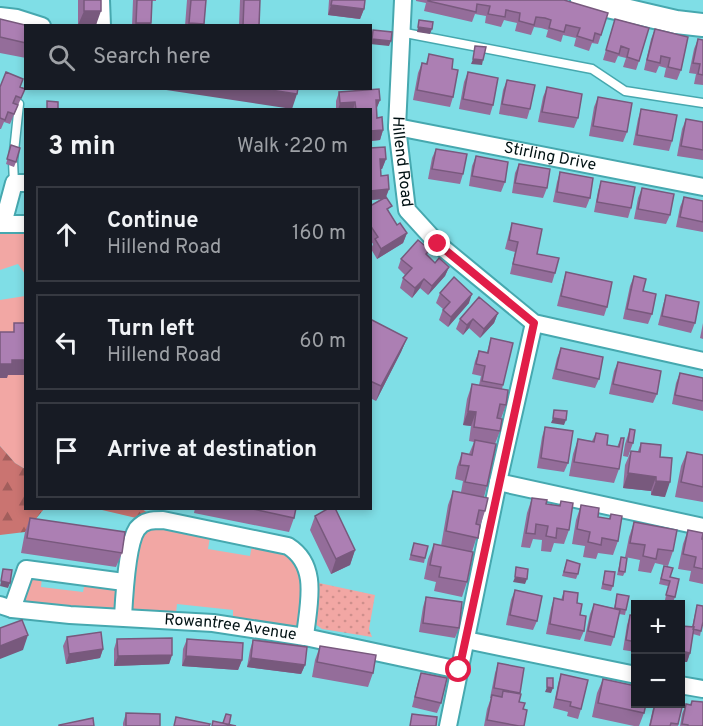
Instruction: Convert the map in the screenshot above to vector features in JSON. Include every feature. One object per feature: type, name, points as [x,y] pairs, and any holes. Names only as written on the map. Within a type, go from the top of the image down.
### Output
[{"type":"main road","points":[[582,0],[628,5],[676,22],[703,25]]},
{"type":"street","points":[[101,0],[102,24]]},
{"type":"street","name":"Hillend Road","points":[[403,0],[397,127],[407,210],[438,244],[534,323]]},
{"type":"street","points":[[0,16],[36,24]]},
{"type":"street","name":"Stirling Drive","points":[[397,127],[703,187]]},
{"type":"street","points":[[20,183],[1,224],[24,224]]},
{"type":"street","points":[[448,726],[498,482],[534,323],[703,361]]},
{"type":"street","points":[[498,482],[703,527]]},
{"type":"street","points":[[123,617],[124,582],[137,529],[148,521],[163,520],[288,546],[303,560],[309,575],[305,637]]},
{"type":"street","points":[[6,607],[26,569],[124,582]]},
{"type":"street","name":"Rowantree Avenue","points":[[6,607],[70,615],[213,623],[305,637],[459,670]]},
{"type":"street","points":[[466,640],[631,674]]},
{"type":"street","points":[[685,686],[703,689]]},
{"type":"lane","points":[[400,32],[592,69],[625,91],[703,104]]},
{"type":"lane","points":[[19,104],[13,161],[20,183]]},
{"type":"shaded area","points":[[0,234],[24,234],[24,273],[18,264],[0,270]]},
{"type":"shaded area","points":[[24,296],[24,468],[15,463],[0,446],[0,300]]},
{"type":"shaded area","points":[[152,526],[210,537],[208,549],[250,556],[252,545],[289,553],[304,574],[299,623],[292,629],[233,620],[233,610],[177,604],[176,613],[136,611],[131,607],[138,542],[140,535]]},
{"type":"shaded area","points":[[42,576],[41,587],[83,592],[85,582],[117,589],[119,593],[116,606],[109,611],[31,604],[26,601],[24,592],[31,577]]},
{"type":"shaded area","points":[[319,583],[375,595],[369,629],[372,637],[322,629],[314,623]]},
{"type":"green space","points":[[0,446],[15,463],[24,468],[24,510],[43,510],[25,532],[0,535]]},
{"type":"green space","points":[[102,510],[144,510],[154,517],[149,521]]},
{"type":"building","points":[[84,0],[101,0],[101,11],[84,11]]},
{"type":"building","points":[[137,0],[152,0],[151,23],[136,23]]},
{"type":"building","points":[[191,0],[206,0],[204,24],[189,23]]},
{"type":"building","points":[[244,0],[260,0],[259,24],[243,24]]},
{"type":"building","points":[[332,0],[365,0],[364,9],[331,5]]},
{"type":"building","points":[[428,0],[564,0],[608,13],[601,35],[595,33],[593,41],[577,36],[580,28],[566,25],[564,32],[549,28],[551,20],[545,18],[536,17],[534,25],[519,21],[520,13],[506,10],[505,17],[488,14],[490,6],[477,4],[476,12]]},
{"type":"building","points":[[0,19],[24,25],[24,43],[0,37]]},
{"type":"building","points":[[615,19],[649,28],[639,61],[627,57],[629,49],[621,46],[619,54],[606,50]]},
{"type":"building","points":[[419,20],[433,22],[432,29],[418,27]]},
{"type":"building","points":[[655,29],[688,37],[681,70],[668,67],[670,58],[661,56],[660,63],[647,60]]},
{"type":"building","points":[[373,30],[392,32],[391,41],[372,39]]},
{"type":"building","points":[[698,39],[703,40],[703,75],[698,74],[700,64],[693,63]]},
{"type":"building","points":[[475,46],[486,47],[483,60],[473,59]]},
{"type":"building","points":[[429,54],[453,59],[452,69],[458,70],[453,97],[417,90],[422,63],[427,64]]},
{"type":"building","points":[[6,72],[23,79],[20,87],[25,90],[21,98],[16,96],[13,103],[18,105],[14,114],[8,112],[5,120],[0,118],[0,87]]},
{"type":"building","points":[[468,72],[498,78],[493,105],[463,99]]},
{"type":"building","points":[[507,80],[535,85],[530,109],[502,104]]},
{"type":"building","points":[[547,87],[582,94],[578,118],[542,112]]},
{"type":"building","points":[[379,89],[380,100],[376,100],[377,118],[382,117],[383,130],[372,131],[372,108],[356,108],[355,102],[340,103],[339,92]]},
{"type":"building","points":[[271,90],[298,90],[297,94]]},
{"type":"building","points":[[598,97],[632,103],[627,132],[593,126]]},
{"type":"building","points":[[47,101],[58,102],[58,108],[47,108]]},
{"type":"building","points":[[641,109],[677,115],[672,141],[637,135]]},
{"type":"building","points":[[686,119],[703,122],[703,150],[681,146]]},
{"type":"building","points":[[11,145],[20,148],[16,162],[7,159]]},
{"type":"building","points":[[385,147],[386,159],[380,159],[381,176],[388,175],[389,189],[372,191],[372,148]]},
{"type":"building","points":[[436,149],[467,154],[463,174],[432,169]]},
{"type":"building","points":[[476,156],[508,162],[505,182],[472,176]]},
{"type":"building","points":[[519,164],[550,169],[547,188],[515,183]]},
{"type":"building","points":[[560,172],[593,178],[590,198],[557,192]]},
{"type":"building","points":[[601,181],[635,187],[631,208],[597,202]]},
{"type":"building","points":[[642,188],[674,194],[670,215],[638,209]]},
{"type":"building","points":[[386,197],[392,206],[387,209],[397,225],[400,223],[407,233],[381,249],[375,239],[378,237],[372,228],[372,205]]},
{"type":"building","points":[[684,197],[703,201],[703,222],[680,217]]},
{"type":"building","points":[[512,223],[542,229],[537,254],[559,258],[555,273],[513,264],[518,242],[509,240]]},
{"type":"building","points":[[418,240],[430,250],[426,254],[435,263],[439,258],[449,267],[432,286],[424,279],[415,288],[403,278],[412,268],[401,259]]},
{"type":"building","points":[[566,272],[612,282],[607,307],[561,296]]},
{"type":"building","points":[[634,276],[646,279],[643,291],[656,294],[652,314],[627,309]]},
{"type":"building","points":[[454,277],[472,294],[451,317],[443,310],[450,302],[440,293]]},
{"type":"building","points":[[666,295],[699,302],[695,323],[662,316]]},
{"type":"building","points":[[479,297],[498,313],[484,329],[473,319],[467,325],[460,319]]},
{"type":"building","points":[[372,320],[407,338],[381,386],[372,382]]},
{"type":"building","points":[[14,323],[24,323],[24,360],[12,360],[12,364],[0,364],[0,332],[14,332]]},
{"type":"building","points":[[491,338],[513,343],[503,385],[482,381],[485,366],[476,364],[479,351],[488,353]]},
{"type":"building","points":[[561,348],[603,357],[599,379],[556,369]]},
{"type":"building","points":[[618,362],[661,371],[657,394],[613,384]]},
{"type":"building","points":[[680,373],[703,378],[703,401],[675,395]]},
{"type":"building","points":[[472,384],[508,390],[506,405],[500,404],[497,418],[502,419],[500,431],[474,427],[476,412],[468,411]]},
{"type":"building","points":[[554,410],[567,411],[566,420],[553,418]]},
{"type":"building","points":[[545,427],[573,431],[568,463],[541,458]]},
{"type":"building","points":[[630,429],[635,430],[633,443],[628,442]]},
{"type":"building","points":[[596,433],[608,435],[607,445],[619,447],[621,438],[624,438],[619,469],[574,462],[578,439],[594,442]]},
{"type":"building","points":[[475,440],[496,444],[487,486],[465,482],[469,466],[460,465],[462,453],[472,455]]},
{"type":"building","points":[[641,443],[661,445],[660,457],[672,458],[670,482],[656,481],[656,477],[628,473],[631,451],[640,452]]},
{"type":"building","points":[[687,452],[703,455],[703,487],[681,482]]},
{"type":"building","points":[[453,491],[488,498],[485,511],[479,510],[476,524],[480,525],[478,538],[446,531]]},
{"type":"building","points":[[532,498],[547,500],[546,504],[560,506],[561,501],[573,503],[569,530],[557,528],[556,538],[546,536],[548,526],[536,524],[535,534],[526,533]]},
{"type":"building","points":[[581,505],[599,508],[598,517],[610,519],[611,514],[622,516],[618,541],[602,538],[601,545],[588,542],[590,532],[577,529]]},
{"type":"building","points":[[257,510],[296,510],[294,518]]},
{"type":"building","points":[[326,510],[336,510],[355,550],[336,559],[315,516]]},
{"type":"building","points":[[30,518],[125,532],[122,553],[27,538]]},
{"type":"building","points":[[634,522],[677,530],[673,551],[658,549],[656,559],[643,556],[645,545],[630,543]]},
{"type":"building","points":[[688,530],[703,533],[703,569],[694,567],[696,557],[683,554]]},
{"type":"building","points":[[414,543],[428,546],[425,558],[411,555]]},
{"type":"building","points":[[434,544],[473,552],[467,582],[439,577],[441,567],[430,565]]},
{"type":"building","points":[[621,557],[627,558],[625,572],[619,571]]},
{"type":"building","points":[[567,560],[580,564],[578,574],[564,572]]},
{"type":"building","points":[[664,566],[673,568],[670,577],[679,579],[675,597],[666,595],[670,581],[661,579]]},
{"type":"building","points":[[516,567],[528,569],[527,579],[515,577]]},
{"type":"building","points":[[3,569],[12,570],[10,583],[1,581]]},
{"type":"building","points":[[605,571],[615,572],[613,586],[603,584]]},
{"type":"building","points":[[515,590],[542,596],[537,621],[510,615]]},
{"type":"building","points":[[564,591],[578,593],[577,603],[582,604],[580,615],[586,616],[584,631],[550,624],[554,598],[563,600]]},
{"type":"building","points":[[617,594],[629,596],[626,610],[615,608]]},
{"type":"building","points":[[426,597],[462,602],[459,628],[423,623]]},
{"type":"building","points":[[594,604],[620,610],[614,637],[588,631]]},
{"type":"building","points":[[697,605],[703,606],[701,631],[693,629]]},
{"type":"building","points":[[630,615],[631,615],[631,641],[626,640]]},
{"type":"building","points":[[22,620],[28,635],[0,646],[0,628]]},
{"type":"building","points":[[685,626],[694,627],[690,653],[685,652]]},
{"type":"building","points":[[101,632],[103,649],[69,654],[67,637]]},
{"type":"building","points":[[172,638],[172,655],[118,656],[117,639]]},
{"type":"building","points":[[187,639],[243,643],[242,660],[186,656]]},
{"type":"building","points":[[253,640],[307,647],[305,665],[251,658]]},
{"type":"building","points":[[320,646],[376,655],[373,673],[317,662]]},
{"type":"building","points":[[498,663],[524,668],[520,693],[494,688]]},
{"type":"building","points":[[421,673],[447,678],[441,703],[415,697]]},
{"type":"building","points":[[561,674],[588,680],[581,709],[570,706],[571,702],[556,699]]},
{"type":"building","points":[[547,678],[553,678],[553,688],[547,687]]},
{"type":"building","points":[[603,679],[631,685],[631,708],[645,708],[644,713],[598,703]]},
{"type":"building","points":[[503,691],[521,694],[519,702],[525,703],[523,709],[527,710],[524,726],[487,720],[492,695],[502,697]]},
{"type":"building","points":[[692,701],[703,702],[703,726],[682,724],[686,704],[691,705]]},
{"type":"building","points":[[654,708],[682,708],[678,724],[650,726]]},
{"type":"building","points":[[126,713],[160,714],[160,726],[126,726]]},
{"type":"building","points":[[226,714],[231,715],[229,725],[223,723]]},
{"type":"building","points":[[412,714],[437,717],[436,726],[410,726]]},
{"type":"building","points":[[176,717],[210,724],[209,726],[174,726]]},
{"type":"building","points":[[93,718],[94,726],[59,726],[59,725]]},
{"type":"building","points":[[213,721],[236,726],[212,726]]},
{"type":"route","points":[[438,244],[534,323],[459,670]]}]
